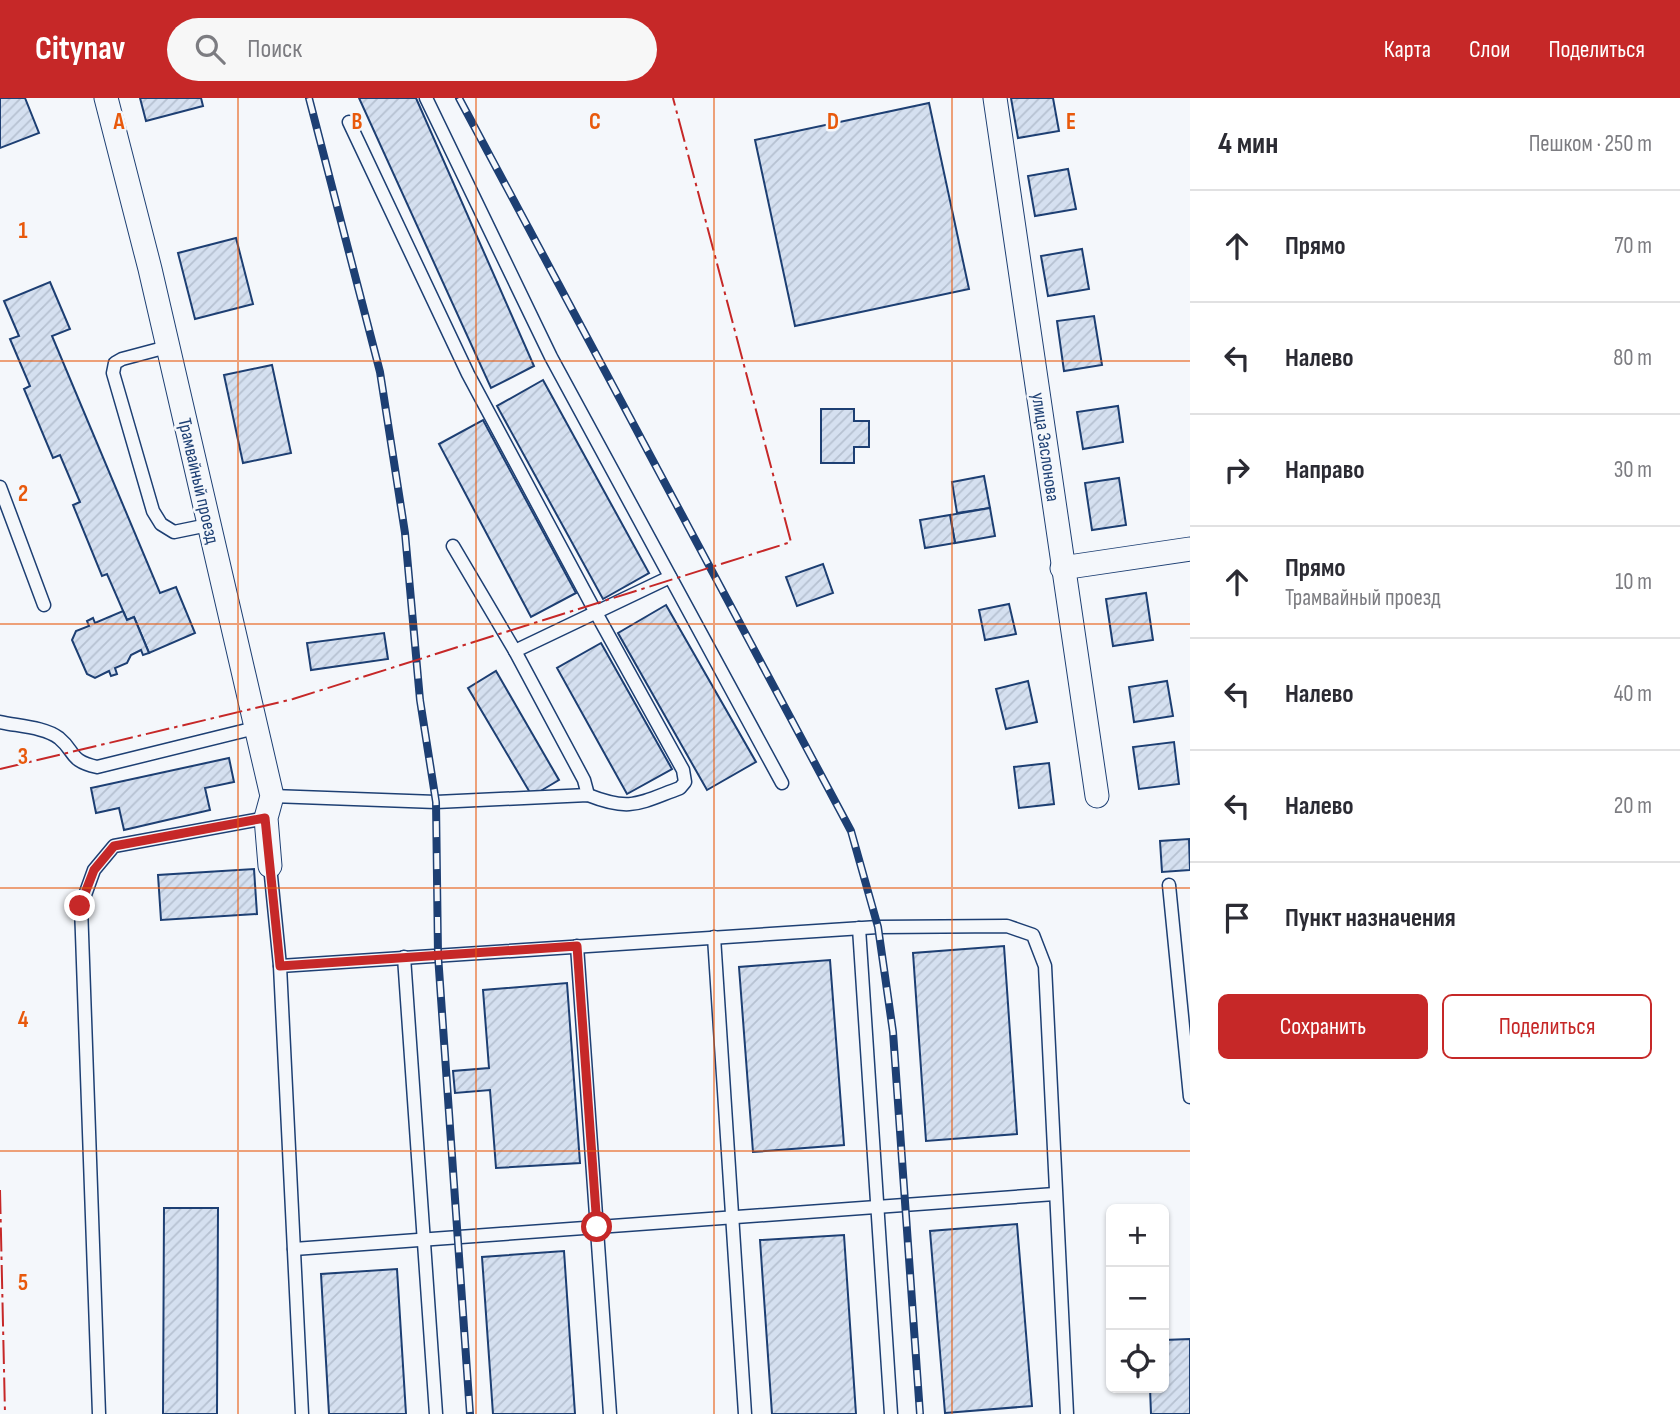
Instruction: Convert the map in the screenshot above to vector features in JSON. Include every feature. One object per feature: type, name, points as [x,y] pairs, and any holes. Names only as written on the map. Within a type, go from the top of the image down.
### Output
[{"type":"street","name":"Трамвайный проезд","points":[[106,98],[167,347],[255,729],[269,807],[270,866]]},
{"type":"street","name":"улица Заслонова","points":[[995,98],[1097,796]]},
{"type":"street","points":[[1062,568],[1190,549]]},
{"type":"lane","points":[[426,98],[551,357],[782,783]]},
{"type":"lane","points":[[99,1414],[80,906],[94,870],[114,846],[269,807],[589,795],[610,804],[630,806],[680,788],[685,782],[683,770],[468,374],[349,122]]},
{"type":"lane","points":[[167,347],[122,359],[116,363],[113,373],[153,511],[161,524],[174,532],[208,525]]},
{"type":"lane","points":[[0,487],[44,605]]},
{"type":"lane","points":[[453,546],[515,651],[584,780],[589,795]]},
{"type":"lane","points":[[515,651],[670,577]]},
{"type":"lane","points":[[0,722],[59,738],[79,761],[97,767],[255,729]]},
{"type":"lane","points":[[270,866],[280,966],[302,1414]]},
{"type":"lane","points":[[1169,885],[1190,1097]]},
{"type":"lane","points":[[280,966],[859,928],[1007,926],[1033,935],[1045,966],[1068,1414]]},
{"type":"lane","points":[[859,928],[891,1414]]},
{"type":"lane","points":[[714,937],[745,1414]]},
{"type":"lane","points":[[577,946],[610,1414]]},
{"type":"lane","points":[[404,957],[436,1414]]},
{"type":"lane","points":[[294,1249],[1055,1194]]},
{"type":"building","points":[[0,98],[25,98],[39,133],[0,148]]},
{"type":"building","points":[[140,98],[201,98],[203,106],[146,121]]},
{"type":"building","points":[[359,98],[416,98],[534,366],[491,388]]},
{"type":"building","points":[[1011,98],[1053,98],[1059,131],[1018,138]]},
{"type":"building","points":[[929,103],[969,289],[795,326],[755,140]]},
{"type":"building","points":[[1068,169],[1076,209],[1035,216],[1028,176]]},
{"type":"building","points":[[236,238],[253,304],[195,319],[178,253]]},
{"type":"building","points":[[1082,249],[1089,289],[1048,296],[1041,256]]},
{"type":"building","points":[[50,282],[70,329],[52,336],[160,593],[176,587],[195,633],[149,653],[134,617],[127,620],[107,574],[102,576],[73,505],[80,502],[60,455],[53,458],[24,389],[30,386],[10,339],[19,336],[4,301]]},
{"type":"building","points":[[1094,316],[1102,365],[1064,371],[1057,321]]},
{"type":"building","points":[[272,365],[291,453],[243,463],[224,375]]},
{"type":"building","points":[[543,380],[649,573],[603,599],[497,406]]},
{"type":"building","points":[[1118,406],[1123,442],[1083,449],[1077,412]]},
{"type":"building","points":[[821,409],[854,409],[854,421],[869,421],[869,447],[854,447],[854,463],[821,463]]},
{"type":"building","points":[[483,420],[576,593],[531,617],[439,444]]},
{"type":"building","points":[[984,476],[990,508],[957,513],[952,482]]},
{"type":"building","points":[[1119,478],[1126,525],[1092,530],[1085,483]]},
{"type":"building","points":[[990,508],[995,536],[955,543],[950,515]]},
{"type":"building","points":[[950,515],[955,543],[925,548],[920,520]]},
{"type":"building","points":[[823,564],[833,593],[797,606],[786,577]]},
{"type":"building","points":[[1146,593],[1153,640],[1113,646],[1106,599]]},
{"type":"building","points":[[1009,604],[1016,634],[985,640],[979,610]]},
{"type":"building","points":[[666,605],[756,762],[707,790],[618,633]]},
{"type":"building","points":[[123,611],[127,620],[134,617],[149,653],[143,655],[141,650],[131,655],[127,663],[115,668],[117,674],[111,676],[109,671],[95,678],[87,674],[72,640],[76,631],[89,626],[87,621],[93,618],[95,623]]},
{"type":"building","points":[[384,633],[388,659],[311,670],[307,643]]},
{"type":"building","points":[[601,643],[672,769],[627,794],[557,668]]},
{"type":"building","points":[[496,671],[559,780],[532,796],[468,688]]},
{"type":"building","points":[[1028,681],[1037,722],[1006,729],[996,689]]},
{"type":"building","points":[[1167,681],[1173,716],[1134,722],[1129,687]]},
{"type":"building","points":[[1174,742],[1179,784],[1139,789],[1133,747]]},
{"type":"building","points":[[229,758],[234,782],[205,788],[210,810],[124,830],[119,808],[96,813],[91,788]]},
{"type":"building","points":[[1049,763],[1054,804],[1019,808],[1014,767]]},
{"type":"building","points":[[1189,839],[1190,870],[1162,872],[1160,841]]},
{"type":"building","points":[[254,869],[257,914],[161,920],[158,875]]},
{"type":"building","points":[[1004,946],[1017,1134],[926,1141],[913,953]]},
{"type":"building","points":[[830,960],[844,1145],[753,1152],[739,967]]},
{"type":"building","points":[[567,983],[580,1163],[496,1168],[490,1090],[455,1093],[453,1071],[489,1068],[483,990]]},
{"type":"building","points":[[164,1208],[218,1208],[217,1414],[163,1414]]},
{"type":"building","points":[[1017,1224],[1032,1406],[945,1413],[930,1231]]},
{"type":"building","points":[[844,1235],[856,1414],[772,1414],[760,1240]]},
{"type":"building","points":[[564,1251],[575,1414],[493,1414],[482,1257]]},
{"type":"building","points":[[397,1269],[406,1414],[329,1414],[321,1274]]},
{"type":"building","points":[[1190,1339],[1190,1414],[1151,1414],[1150,1393],[1169,1393],[1169,1340]]},
{"type":"railway","points":[[309,98],[380,372],[405,533],[420,700],[436,802],[438,955],[470,1414]]},
{"type":"railway","points":[[459,98],[851,831],[878,927],[893,1032],[920,1414]]},
{"type":"power","points":[[0,769],[293,699],[791,542],[673,98]]},
{"type":"power","points":[[0,1190],[5,1414]]},
{"type":"route","points":[[80,906],[94,870],[114,846],[265,818],[280,966],[577,946],[597,1227]]}]
